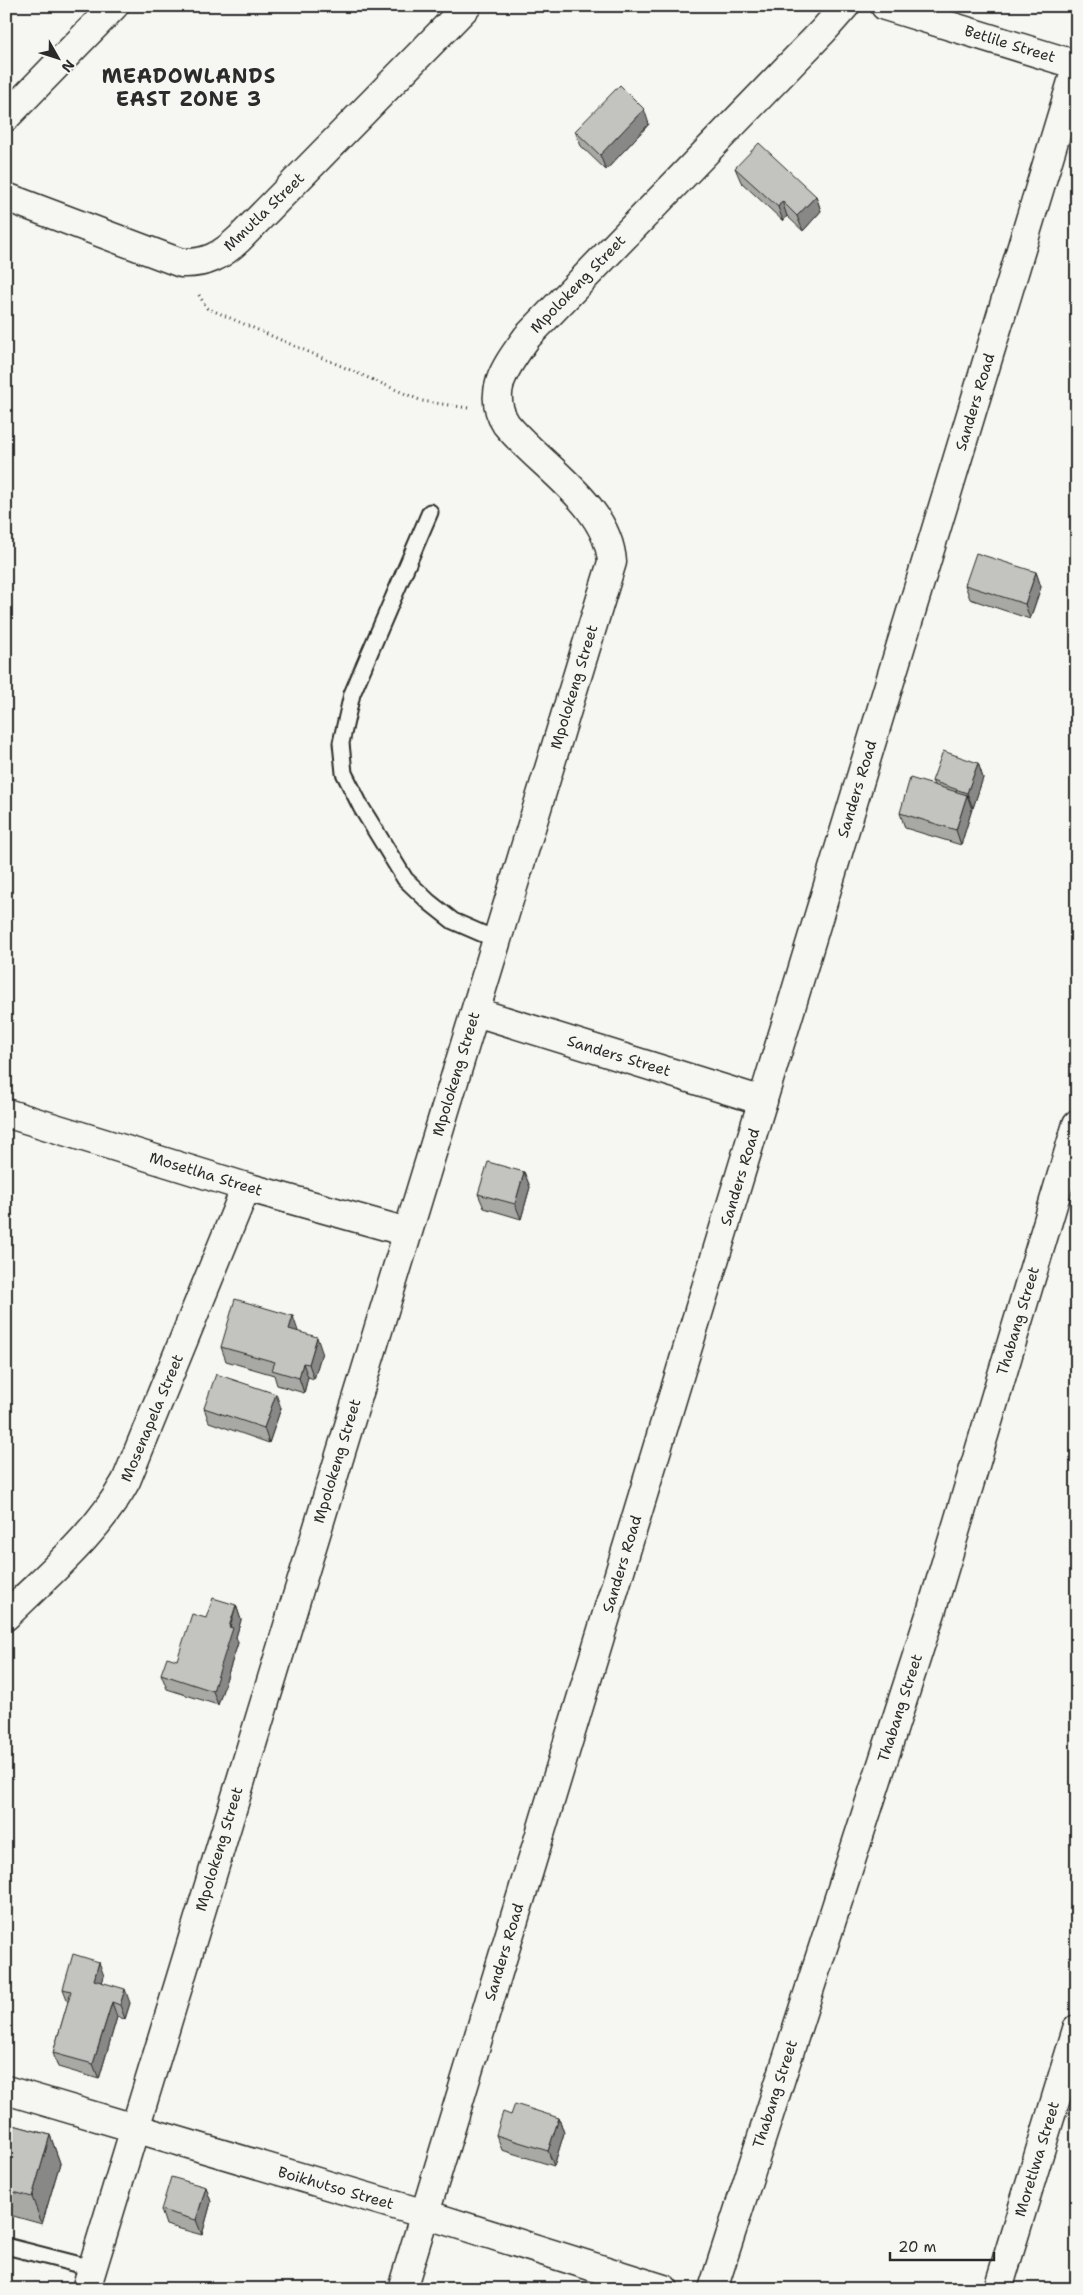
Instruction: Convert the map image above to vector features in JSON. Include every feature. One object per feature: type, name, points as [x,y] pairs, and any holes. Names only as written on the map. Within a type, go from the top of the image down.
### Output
[{"type":"street","points":[[6,117],[114,6]]},
{"type":"street","name":"Mmutla Street","points":[[6,197],[181,263],[207,262],[234,244],[467,6]]},
{"type":"street","name":"Mpolokeng Street","points":[[89,2278],[612,562],[611,548],[605,532],[591,509],[512,432],[498,412],[497,389],[509,362],[527,337],[824,31],[845,6]]},
{"type":"street","name":"Betlile Street","points":[[885,6],[1077,65]]},
{"type":"street","name":"Sanders Road","points":[[402,2289],[1077,65]]},
{"type":"street","name":"Sanders Street","points":[[476,1012],[763,1101]]},
{"type":"street","name":"Mosetlha Street","points":[[6,1113],[246,1187],[407,1232]]},
{"type":"street","name":"Thabang Street","points":[[712,2289],[932,1609],[1077,1124]]},
{"type":"street","name":"Mosenapela Street","points":[[6,1616],[88,1537],[112,1506],[126,1481],[246,1187]]},
{"type":"street","name":"Moretlwa Street","points":[[998,2289],[1077,2029]]},
{"type":"street","name":"Boikhutso Street","points":[[6,2090],[425,2214],[664,2289]]},
{"type":"lane","points":[[430,512],[352,694],[341,743],[344,773],[360,807],[404,878],[429,902],[453,920],[497,940]]},
{"type":"lane","points":[[6,2246],[89,2278]]},
{"type":"path","points":[[181,263],[207,308],[422,401],[498,412]]},
{"type":"building","points":[[620,85],[644,109],[600,155],[575,131]]},
{"type":"building","points":[[759,143],[816,196],[797,216],[782,201],[778,207],[735,168]]},
{"type":"building","points":[[976,553],[1036,572],[1025,604],[965,585]]},
{"type":"building","points":[[943,751],[978,763],[967,793],[932,781]]},
{"type":"building","points":[[910,778],[967,795],[956,830],[900,813]]},
{"type":"building","points":[[488,1162],[524,1172],[515,1204],[478,1194]]},
{"type":"building","points":[[235,1299],[293,1316],[289,1329],[317,1337],[309,1364],[303,1363],[299,1378],[272,1370],[275,1362],[221,1347]]},
{"type":"building","points":[[216,1374],[276,1394],[264,1428],[204,1408]]},
{"type":"building","points":[[213,1598],[236,1605],[229,1627],[233,1628],[213,1691],[161,1674],[167,1657],[177,1660],[192,1614],[206,1618]]},
{"type":"building","points":[[73,1954],[99,1962],[94,1980],[125,1989],[120,2005],[112,2002],[93,2064],[53,2053],[71,1991],[63,1989]]},
{"type":"building","points":[[515,2104],[559,2118],[548,2151],[496,2135],[503,2112],[511,2115]]},
{"type":"building","points":[[6,2123],[50,2135],[32,2197],[6,2190]]},
{"type":"building","points":[[171,2177],[206,2187],[196,2220],[161,2210]]},
{"type":"district","name":"MEADOWLANDS EAST ZONE 3","points":[[189,88]]}]
